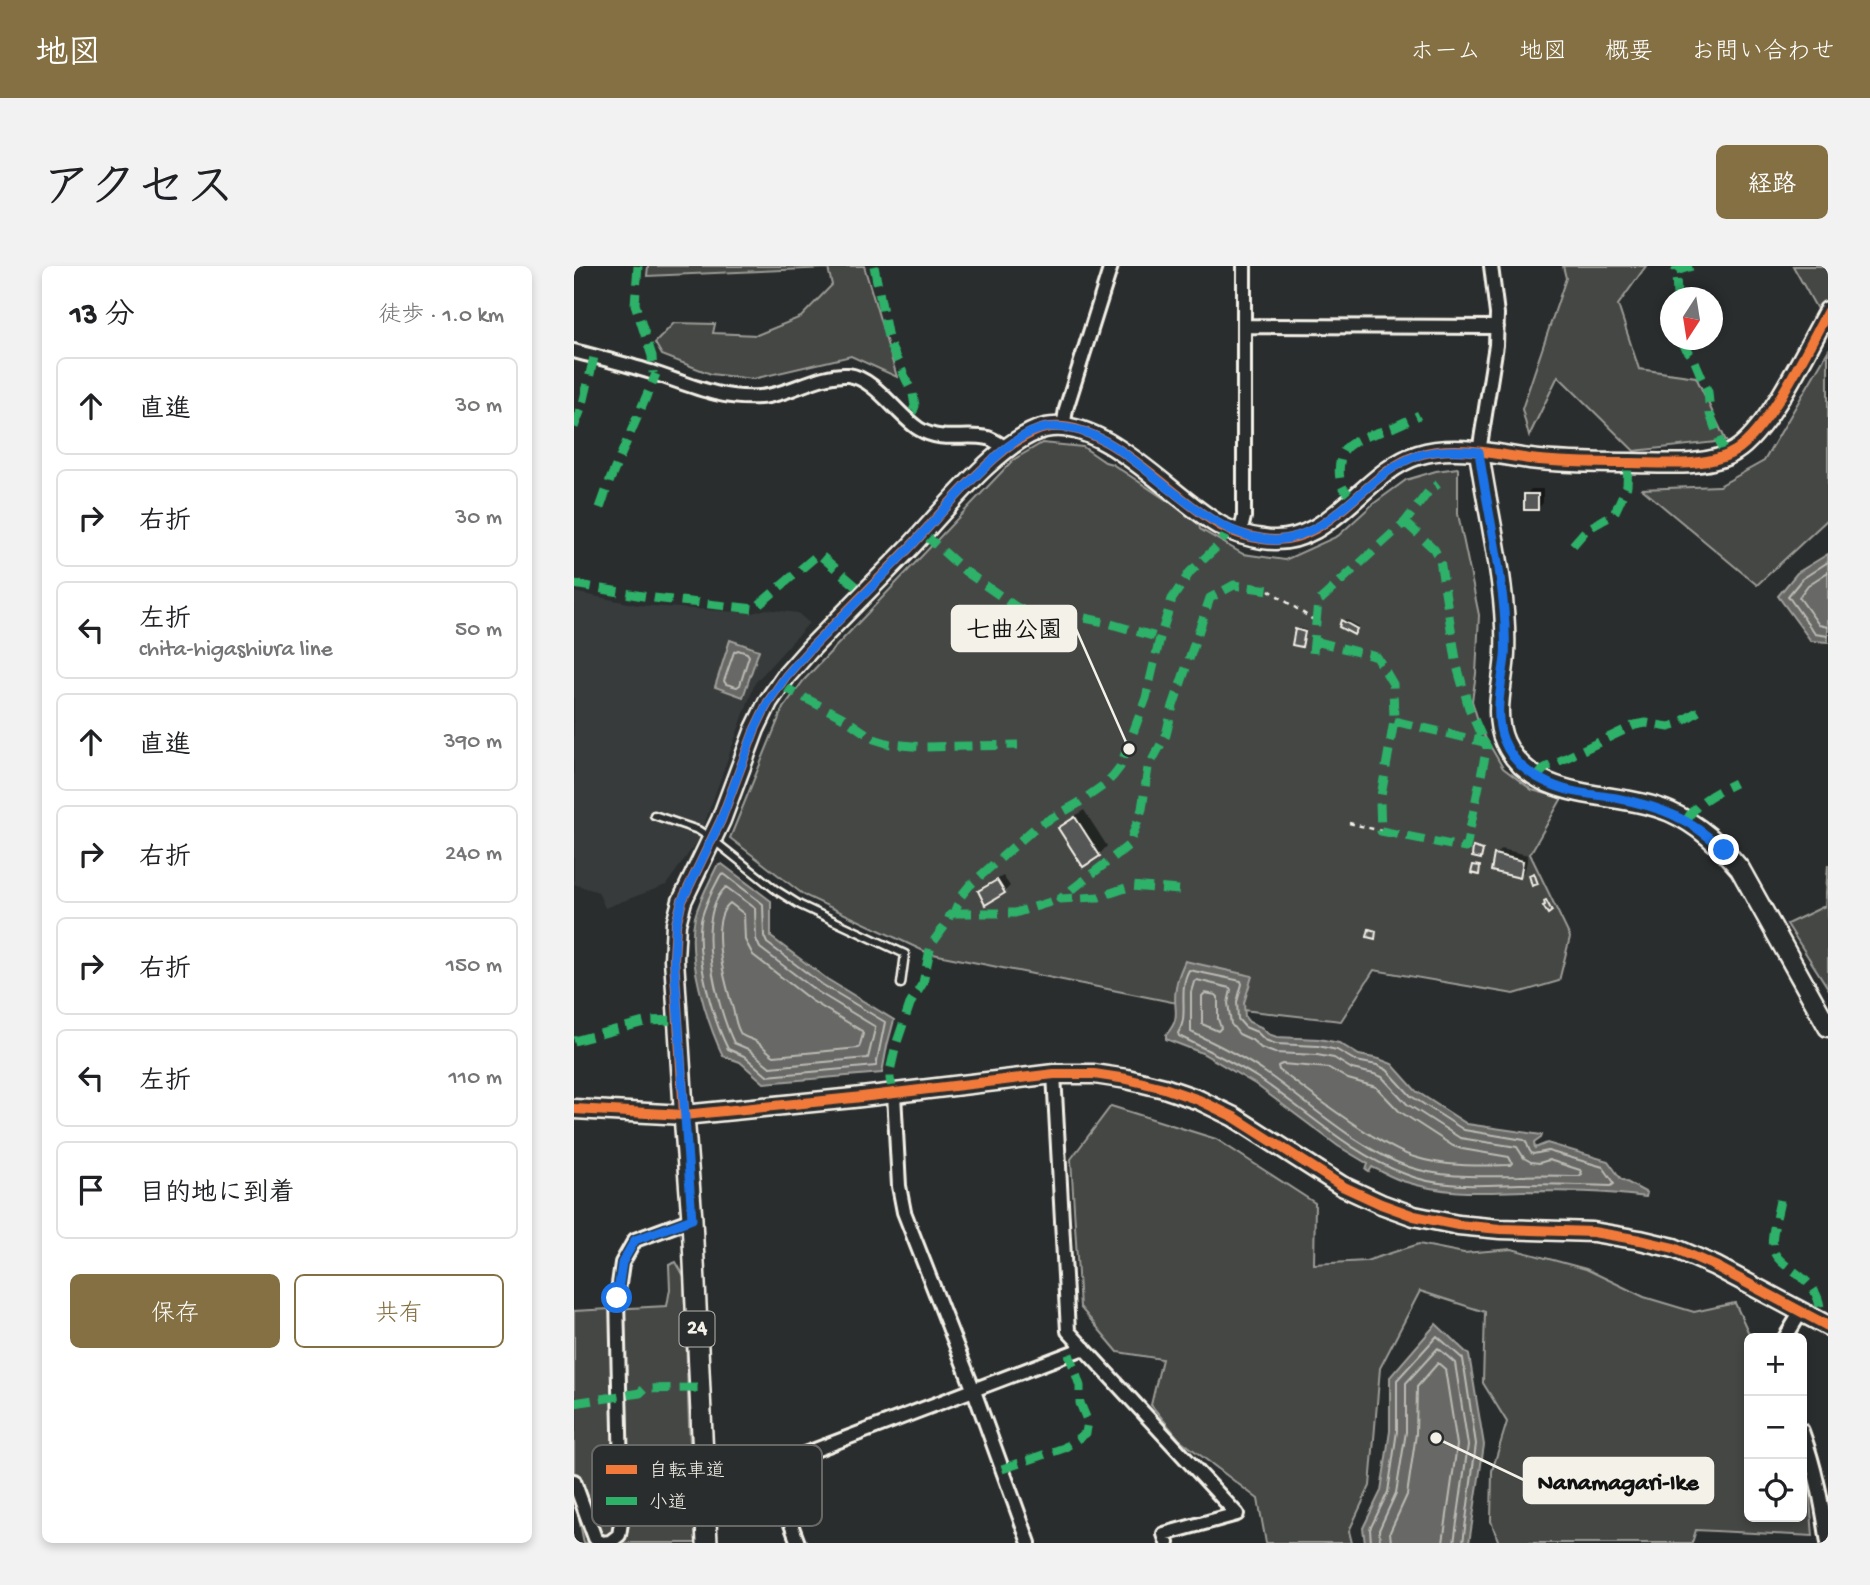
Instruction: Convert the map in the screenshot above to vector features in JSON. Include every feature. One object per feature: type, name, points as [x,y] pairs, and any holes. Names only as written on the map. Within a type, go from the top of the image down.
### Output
[{"type":"main road","name":"24","points":[[684,1115],[692,1219],[702,1445]]},
{"type":"street","points":[[1063,428],[1066,409],[1111,266]]},
{"type":"street","points":[[1240,534],[1244,517],[1244,266]]},
{"type":"street","points":[[1491,266],[1497,327],[1494,365],[1479,452],[1504,623],[1505,654],[1499,722],[1503,740],[1512,756],[1526,770],[1545,782],[1566,790],[1670,812],[1707,835],[1724,850],[1740,869],[1828,1027]]},
{"type":"street","points":[[684,1115],[674,959],[676,924],[682,901],[721,820],[768,702],[786,676],[1006,448],[1032,432],[1049,427],[1080,430],[1115,447],[1219,525],[1240,534],[1277,540],[1315,530],[1337,515],[1380,476],[1404,461],[1435,451],[1479,452],[1566,463],[1655,463],[1719,459],[1749,440],[1763,423],[1828,311]]},
{"type":"street","points":[[1244,326],[1497,327]]},
{"type":"street","points":[[574,351],[653,373],[704,391],[731,396],[774,395],[826,378],[849,375],[865,381],[919,429],[949,438],[989,438],[1006,448]]},
{"type":"street","points":[[574,1109],[684,1115],[894,1094],[1054,1074],[1094,1074],[1128,1079],[1199,1100],[1234,1117],[1342,1186],[1414,1216],[1458,1225],[1500,1229],[1592,1232],[1663,1245],[1715,1266],[1828,1326]]},
{"type":"street","points":[[1054,1074],[1068,1331],[1237,1514],[1164,1534],[1167,1543]]},
{"type":"street","points":[[894,1094],[898,1186],[904,1212],[974,1391],[1029,1543]]},
{"type":"street","points":[[620,1445],[617,1298],[622,1263],[635,1240],[692,1219]]},
{"type":"street","points":[[1788,1333],[1801,1312]]},
{"type":"street","points":[[822,1448],[1084,1348]]},
{"type":"street","points":[[1807,1444],[1820,1492],[1828,1543]]},
{"type":"street","points":[[574,1481],[595,1538],[601,1543],[610,1542],[619,1535],[620,1526]]},
{"type":"street","points":[[792,1526],[798,1543]]},
{"type":"lane","points":[[654,815],[698,830],[776,890],[800,905],[905,954],[901,984]]},
{"type":"path","points":[[1269,590],[1315,621]]},
{"type":"path","points":[[1349,823],[1381,831]]},
{"type":"shaded area","points":[[648,266],[864,266],[897,377],[851,356],[753,379],[711,374],[662,355],[655,343],[674,323],[715,324],[713,333],[757,335],[801,317],[832,285],[828,268],[647,276]]},
{"type":"shaded area","points":[[1563,266],[1646,266],[1618,305],[1639,369],[1696,377],[1726,441],[1634,451],[1558,376],[1529,436],[1522,409],[1566,278]]},
{"type":"shaded area","points":[[1793,266],[1828,266],[1828,329]]},
{"type":"shaded area","points":[[1828,351],[1828,519],[1757,585],[1642,489],[1719,486],[1764,461]]},
{"type":"shaded area","points":[[1042,443],[1083,447],[1198,521],[1200,529],[1243,554],[1285,560],[1338,536],[1373,504],[1406,480],[1458,468],[1458,514],[1479,615],[1472,701],[1481,730],[1503,768],[1532,790],[1562,798],[1530,854],[1570,937],[1559,981],[1514,994],[1374,970],[1341,1021],[1172,1002],[928,953],[804,895],[730,838],[783,708],[804,680],[1013,460]]},
{"type":"shaded area","points":[[574,592],[638,605],[752,613],[766,609],[798,613],[809,623],[755,683],[699,839],[666,885],[605,908],[598,892],[574,884]]},
{"type":"shaded area","points":[[1828,865],[1828,988],[1787,924],[1825,906]]},
{"type":"shaded area","points":[[1111,1106],[1216,1139],[1315,1203],[1314,1264],[1366,1261],[1419,1244],[1464,1253],[1512,1249],[1586,1269],[1644,1297],[1694,1312],[1735,1303],[1749,1333],[1744,1333],[1744,1522],[1807,1522],[1807,1480],[1813,1536],[1696,1530],[1692,1543],[1499,1543],[1491,1521],[1492,1471],[1507,1422],[1483,1383],[1485,1312],[1420,1291],[1380,1368],[1370,1486],[1349,1531],[1352,1543],[1266,1543],[1258,1499],[1179,1439],[1151,1405],[1162,1359],[1118,1352],[1080,1307],[1071,1159]]},
{"type":"shaded area","points":[[676,1262],[684,1276],[690,1445],[592,1445],[592,1526],[695,1526],[696,1543],[584,1543],[574,1494],[574,1311],[667,1306],[670,1289],[669,1265]]},
{"type":"water","points":[[1828,554],[1828,642],[1811,641],[1778,596],[1797,573]]},
{"type":"water","points":[[730,640],[759,650],[743,697],[715,687]]},
{"type":"water","points":[[722,864],[771,901],[771,937],[827,979],[894,1020],[882,1073],[764,1083],[740,1062],[723,1056],[699,988],[693,950],[695,917],[717,866]]},
{"type":"water","points":[[1185,961],[1252,976],[1244,1003],[1245,1017],[1268,1034],[1339,1043],[1359,1055],[1392,1064],[1416,1091],[1467,1124],[1542,1135],[1534,1143],[1535,1148],[1547,1143],[1608,1161],[1621,1179],[1647,1193],[1646,1197],[1584,1192],[1450,1191],[1402,1181],[1372,1167],[1369,1172],[1366,1170],[1368,1164],[1338,1146],[1255,1084],[1202,1053],[1166,1039],[1176,1017],[1175,995]]},
{"type":"water","points":[[1436,1324],[1469,1355],[1484,1445],[1469,1543],[1365,1543],[1363,1528],[1381,1491],[1390,1431],[1390,1377]]},
{"type":"building","points":[[1524,494],[1538,494],[1538,510],[1524,510]]},
{"type":"building","points":[[1341,620],[1357,629],[1354,635],[1339,627]]},
{"type":"building","points":[[1295,629],[1305,632],[1302,647],[1292,645]]},
{"type":"building","points":[[1075,817],[1100,856],[1083,867],[1058,828]]},
{"type":"building","points":[[1473,847],[1483,850],[1481,859],[1472,857]]},
{"type":"building","points":[[1494,854],[1523,861],[1520,878],[1491,871]]},
{"type":"building","points":[[1473,865],[1480,866],[1479,875],[1471,873]]},
{"type":"building","points":[[1534,873],[1538,884],[1532,886],[1529,875]]},
{"type":"building","points":[[997,880],[1005,893],[985,905],[978,891]]},
{"type":"building","points":[[1546,900],[1552,911],[1548,914],[1543,906]]},
{"type":"building","points":[[1369,929],[1376,931],[1375,939],[1367,937]]},
{"type":"marked path","points":[[638,266],[635,304],[652,356],[653,373]]},
{"type":"marked path","points":[[874,266],[889,343],[913,394],[915,406],[906,417]]},
{"type":"marked path","points":[[1677,287],[1676,271],[1692,266]]},
{"type":"marked path","points":[[1687,350],[1708,392],[1710,414],[1725,456]]},
{"type":"marked path","points":[[574,427],[583,404],[594,357]]},
{"type":"marked path","points":[[600,508],[656,374]]},
{"type":"marked path","points":[[1354,500],[1343,488],[1340,478],[1340,460],[1348,446],[1419,415]]},
{"type":"marked path","points":[[1573,545],[1586,530],[1614,514],[1627,486],[1628,463]]},
{"type":"marked path","points":[[1313,653],[1318,602],[1405,522],[1429,491],[1438,484]]},
{"type":"marked path","points":[[1405,522],[1434,549],[1440,560],[1457,666],[1469,708],[1484,742]]},
{"type":"marked path","points":[[894,1094],[890,1071],[896,1045],[910,1004],[923,983],[931,945],[970,885],[1036,827],[1104,785],[1120,767],[1146,698],[1172,599],[1190,572],[1220,544],[1229,530]]},
{"type":"marked path","points":[[923,533],[965,571],[1016,607],[1026,611],[1104,622],[1160,638]]},
{"type":"marked path","points":[[574,584],[654,598],[754,609],[820,555],[864,593]]},
{"type":"marked path","points":[[1179,890],[1131,886],[1099,897],[1060,899],[1129,845],[1142,809],[1148,768],[1166,735],[1173,706],[1210,598],[1234,585],[1269,590]]},
{"type":"marked path","points":[[1315,641],[1377,657],[1393,684],[1394,721],[1380,802],[1381,831],[1466,848],[1487,747],[1484,742],[1394,721]]},
{"type":"marked path","points":[[780,685],[842,717],[874,739],[890,744],[924,747],[1018,745]]},
{"type":"marked path","points":[[1537,777],[1545,768],[1635,725],[1646,723],[1669,727],[1705,707]]},
{"type":"marked path","points":[[1686,821],[1701,803],[1735,783]]},
{"type":"marked path","points":[[954,913],[1015,913],[1060,899]]},
{"type":"marked path","points":[[574,1041],[648,1021],[678,1020]]},
{"type":"marked path","points":[[1780,1200],[1773,1232],[1773,1249],[1782,1262],[1805,1280],[1817,1296],[1820,1307],[1813,1318]]},
{"type":"marked path","points":[[1002,1469],[1064,1448],[1086,1433],[1088,1422],[1080,1403],[1080,1386],[1069,1354]]},
{"type":"marked path","points":[[574,1403],[640,1393],[644,1389],[700,1388]]},
{"type":"cycle path","points":[[684,1115],[674,959],[676,924],[682,901],[721,820],[768,702],[809,650],[973,478],[1010,446],[1045,428],[1068,427],[1091,434],[1137,462],[1221,526],[1252,537],[1286,539],[1307,533],[1327,522],[1398,464],[1432,452],[1460,450],[1593,463],[1684,463],[1724,456],[1748,440],[1774,407],[1828,311]]},
{"type":"cycle path","points":[[574,1109],[684,1115],[1054,1074],[1094,1074],[1127,1079],[1199,1100],[1234,1117],[1342,1186],[1414,1216],[1458,1225],[1500,1229],[1593,1232],[1674,1248],[1715,1266],[1828,1326]]},
{"type":"place","name":"七曲公園","points":[[1129,749]]},
{"type":"place","name":"Nanamagari-Ike","points":[[1436,1438]]},
{"type":"route","points":[[617,1298],[622,1263],[635,1240],[692,1219],[674,959],[676,924],[682,901],[721,820],[755,729],[768,702],[809,650],[1006,448],[1032,432],[1049,427],[1080,430],[1095,436],[1115,447],[1219,525],[1240,534],[1266,540],[1297,536],[1315,530],[1337,515],[1380,476],[1404,461],[1435,451],[1479,452],[1504,623],[1505,654],[1499,722],[1503,740],[1512,756],[1526,770],[1545,782],[1566,790],[1649,805],[1670,812],[1707,835],[1724,850]]}]
